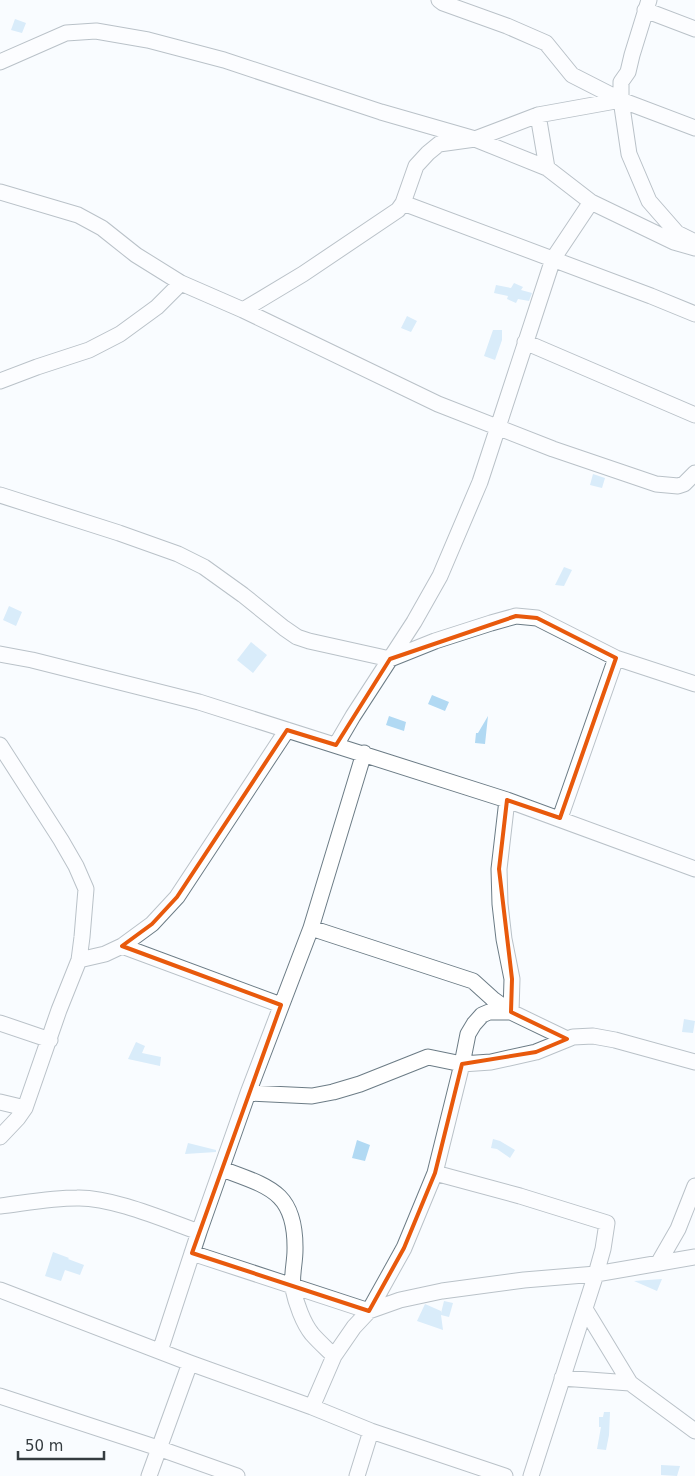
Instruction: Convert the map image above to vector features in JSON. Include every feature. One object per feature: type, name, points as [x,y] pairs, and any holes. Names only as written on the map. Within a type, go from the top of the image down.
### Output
[{"type":"street","points":[[439,0],[442,3],[507,26],[546,43],[572,75],[621,100],[695,128]]},
{"type":"street","points":[[695,29],[647,5],[628,72],[621,82],[621,100],[629,154],[649,201],[677,233],[695,242]]},
{"type":"street","points":[[0,62],[66,33],[96,31],[148,40],[224,60],[381,112],[475,139],[547,168],[592,202],[674,242],[695,248]]},
{"type":"street","points":[[242,310],[303,274],[394,213],[403,203],[416,166],[439,144],[475,139],[538,115],[621,100]]},
{"type":"street","points":[[538,115],[547,168]]},
{"type":"street","points":[[0,192],[78,215],[102,228],[136,254],[181,283],[242,310],[438,404],[497,428],[656,484],[678,486],[684,484],[695,473]]},
{"type":"street","points":[[336,745],[414,622],[440,576],[480,482],[553,259],[592,202]]},
{"type":"street","points":[[403,203],[695,314]]},
{"type":"street","points":[[0,382],[88,350],[120,334],[157,307],[181,283]]},
{"type":"street","points":[[525,342],[695,415]]},
{"type":"street","points":[[0,495],[119,533],[178,554],[204,566],[297,637],[390,659],[491,622],[516,616],[537,618],[616,658],[695,684]]},
{"type":"street","points":[[0,654],[32,660],[199,702],[364,753],[560,818],[695,869]]},
{"type":"street","points":[[560,818],[616,658]]},
{"type":"street","points":[[79,960],[105,954],[122,946],[152,924],[177,897],[287,730]]},
{"type":"street","points":[[0,745],[62,840],[86,889],[79,960],[59,1010],[25,1108],[0,1137]]},
{"type":"street","points":[[160,1351],[199,1232],[248,1093],[311,928],[364,753]]},
{"type":"street","points":[[507,800],[499,878],[501,913],[512,979],[511,1012]]},
{"type":"street","points":[[311,928],[473,981],[511,1012],[567,1039]]},
{"type":"street","points":[[122,946],[281,1005]]},
{"type":"street","points":[[312,1408],[334,1356],[354,1327],[369,1311],[404,1248],[435,1173],[468,1034],[482,1015],[489,1012],[511,1012]]},
{"type":"street","points":[[0,1023],[50,1040]]},
{"type":"street","points":[[248,1093],[312,1096],[360,1084],[428,1057],[462,1064],[491,1062],[536,1052],[573,1036],[593,1036],[615,1040],[695,1062]]},
{"type":"street","points":[[0,1102],[25,1108]]},
{"type":"street","points":[[222,1169],[262,1183],[279,1196],[289,1207],[294,1223],[296,1250],[293,1287],[303,1318],[311,1333],[334,1356]]},
{"type":"street","points":[[435,1173],[520,1196],[607,1223],[603,1249],[596,1274],[531,1476]]},
{"type":"street","points":[[658,1262],[678,1228],[695,1186]]},
{"type":"street","points":[[0,1206],[47,1200],[86,1198],[112,1203],[199,1232]]},
{"type":"street","points":[[192,1253],[369,1311],[400,1300],[442,1292],[524,1280],[596,1274],[695,1257]]},
{"type":"street","points":[[0,1290],[371,1431],[505,1476]]},
{"type":"street","points":[[585,1309],[630,1383],[695,1432]]},
{"type":"street","points":[[149,1476],[190,1363]]},
{"type":"street","points":[[562,1378],[630,1383]]},
{"type":"street","points":[[0,1396],[237,1476]]},
{"type":"street","points":[[356,1476],[371,1431]]},
{"type":"highlighted area","points":[[516,616],[537,618],[616,658],[560,818],[507,800],[499,869],[512,979],[511,1012],[567,1039],[536,1052],[462,1064],[435,1173],[404,1248],[369,1311],[192,1253],[281,1005],[122,946],[152,924],[177,897],[287,730],[336,745],[390,659]]},
{"type":"building","points":[[15,19],[26,23],[22,33],[11,30]]},
{"type":"building","points":[[514,283],[523,287],[521,290],[532,293],[529,301],[518,299],[516,303],[507,299],[508,296],[494,293],[496,285],[511,288]]},
{"type":"building","points":[[407,316],[417,321],[411,332],[401,328]]},
{"type":"building","points":[[493,330],[502,330],[502,340],[495,360],[484,356]]},
{"type":"building","points":[[593,474],[605,478],[602,488],[590,485]]},
{"type":"building","points":[[564,567],[572,570],[564,586],[555,585]]},
{"type":"building","points":[[9,606],[22,612],[16,626],[3,620]]},
{"type":"building","points":[[251,642],[267,655],[253,673],[237,660]]},
{"type":"building","points":[[432,695],[449,702],[445,711],[428,704]]},
{"type":"building","points":[[389,716],[406,722],[404,731],[386,725]]},
{"type":"building","points":[[488,716],[485,744],[475,743],[476,733],[478,733]]},
{"type":"building","points":[[684,1019],[695,1021],[693,1033],[682,1032]]},
{"type":"building","points":[[136,1042],[145,1046],[142,1053],[161,1057],[160,1066],[128,1059]]},
{"type":"building","points":[[493,1139],[515,1150],[510,1158],[497,1149],[491,1148]]},
{"type":"building","points":[[357,1140],[370,1145],[365,1161],[352,1158]]},
{"type":"building","points":[[188,1143],[216,1150],[216,1152],[185,1154]]},
{"type":"building","points":[[53,1252],[84,1265],[80,1275],[65,1270],[61,1281],[45,1276]]},
{"type":"building","points":[[662,1279],[657,1291],[634,1281]]},
{"type":"building","points":[[444,1301],[453,1303],[449,1317],[441,1315],[443,1330],[417,1321],[425,1304],[441,1311],[441,1313]]},
{"type":"building","points":[[604,1412],[610,1412],[606,1450],[597,1449],[601,1427],[599,1427],[599,1417],[603,1417]]},
{"type":"building","points":[[661,1465],[680,1466],[677,1476],[661,1475]]}]
